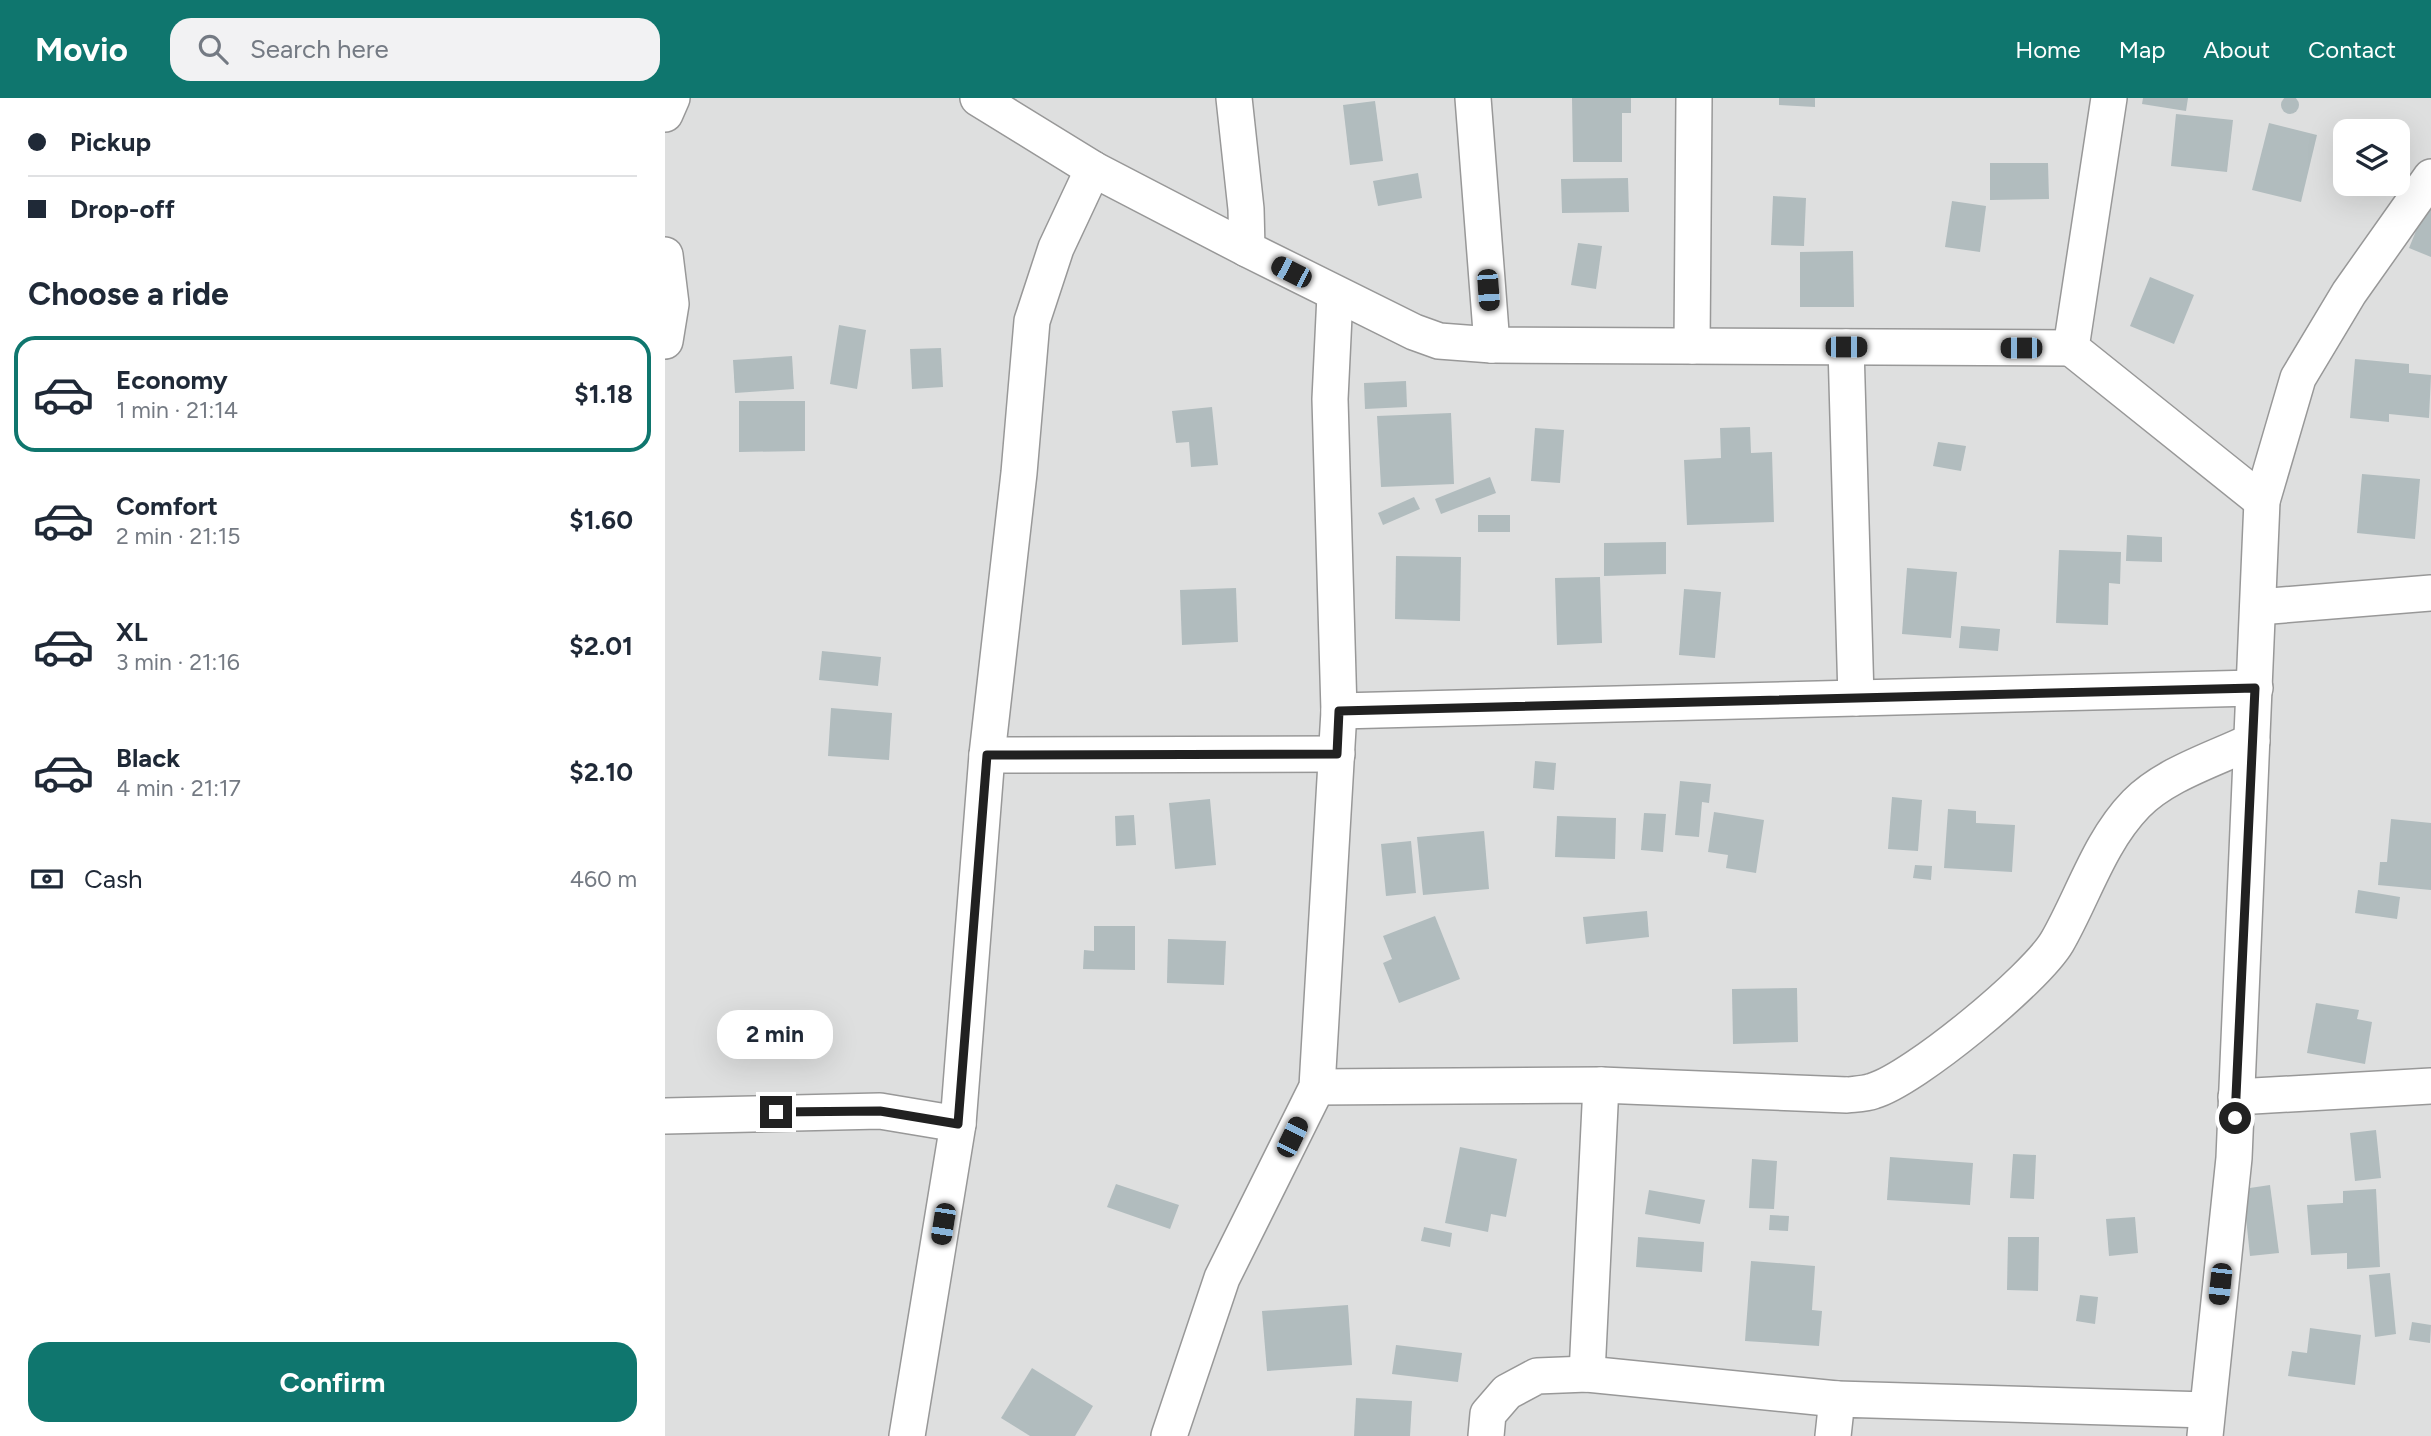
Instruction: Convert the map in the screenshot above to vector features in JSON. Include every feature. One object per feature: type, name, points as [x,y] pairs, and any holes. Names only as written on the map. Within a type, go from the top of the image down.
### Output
[{"type":"street","points":[[665,114],[672,98]]},
{"type":"street","points":[[978,98],[1093,169],[1335,295],[1414,332],[1440,341],[1492,345],[2071,348],[2262,502]]},
{"type":"street","points":[[1234,98],[1246,209],[1247,249]]},
{"type":"street","points":[[1473,98],[1492,345]]},
{"type":"street","points":[[1692,346],[1694,98]]},
{"type":"street","points":[[2071,348],[2109,98]]},
{"type":"street","points":[[907,1436],[958,1124],[987,755],[1019,472],[1031,321],[1056,248],[1093,169]]},
{"type":"street","points":[[1486,1436],[1488,1414],[1507,1392],[1537,1376],[1587,1374],[1837,1399],[2206,1423],[2234,1158],[2262,502],[2298,378],[2349,293],[2431,177]]},
{"type":"street","points":[[665,256],[671,304],[665,341]]},
{"type":"street","points":[[1169,1436],[1222,1278],[1317,1087],[1339,711],[1330,399],[1335,295]]},
{"type":"street","points":[[1846,347],[1856,698]]},
{"type":"street","points":[[2258,607],[2431,593]]},
{"type":"street","points":[[1339,711],[2255,688]]},
{"type":"street","points":[[1317,1087],[1601,1085],[1847,1095],[1874,1091],[1913,1069],[2010,995],[2055,944],[2112,835],[2137,803],[2164,783],[2252,741]]},
{"type":"street","points":[[987,755],[1337,754]]},
{"type":"street","points":[[1587,1374],[1601,1085]]},
{"type":"street","points":[[2236,1097],[2431,1086]]},
{"type":"street","points":[[665,1116],[880,1111],[958,1124]]},
{"type":"street","points":[[1833,1436],[1837,1399]]},
{"type":"shaded area","points":[[665,98],[2431,98],[2431,1436],[665,1436]]},
{"type":"building","points":[[2286,96],[2294,96],[2299,105],[2297,112],[2286,114],[2281,109],[2281,101]]},
{"type":"building","points":[[1572,98],[1631,98],[1631,113],[1622,113],[1622,162],[1573,162]]},
{"type":"building","points":[[1779,98],[1815,98],[1815,107],[1779,105]]},
{"type":"building","points":[[2143,98],[2188,98],[2186,111],[2142,104]]},
{"type":"building","points":[[1375,101],[1383,161],[1350,165],[1343,105]]},
{"type":"building","points":[[2176,114],[2233,120],[2227,172],[2171,166]]},
{"type":"building","points":[[2269,123],[2317,135],[2301,202],[2252,190]]},
{"type":"building","points":[[1990,163],[2048,163],[2049,199],[1990,200]]},
{"type":"building","points":[[1418,173],[1422,198],[1378,206],[1373,181]]},
{"type":"building","points":[[1628,178],[1629,212],[1562,213],[1561,179]]},
{"type":"building","points":[[2431,194],[2431,257],[2409,248]]},
{"type":"building","points":[[1773,196],[1806,198],[1804,246],[1771,245]]},
{"type":"building","points":[[1952,201],[1986,206],[1980,252],[1945,247]]},
{"type":"building","points":[[1578,243],[1602,246],[1596,289],[1571,285]]},
{"type":"building","points":[[1853,251],[1854,307],[1800,307],[1800,252]]},
{"type":"building","points":[[2150,277],[2194,295],[2174,344],[2130,326]]},
{"type":"building","points":[[839,325],[866,330],[857,389],[830,384]]},
{"type":"building","points":[[941,348],[943,387],[912,389],[910,349]]},
{"type":"building","points":[[792,356],[794,389],[735,393],[733,360]]},
{"type":"building","points":[[2355,359],[2409,364],[2409,373],[2431,375],[2429,418],[2389,414],[2389,422],[2350,418]]},
{"type":"building","points":[[1406,381],[1407,407],[1365,409],[1364,383]]},
{"type":"building","points":[[739,401],[805,401],[805,451],[739,452]]},
{"type":"building","points":[[1212,407],[1218,465],[1191,467],[1189,442],[1176,443],[1172,411]]},
{"type":"building","points":[[1451,413],[1454,484],[1381,487],[1377,416]]},
{"type":"building","points":[[1750,427],[1751,453],[1772,452],[1774,522],[1687,525],[1684,460],[1721,458],[1720,428]]},
{"type":"building","points":[[1535,428],[1564,430],[1560,483],[1531,481]]},
{"type":"building","points":[[1938,442],[1966,446],[1961,471],[1933,466]]},
{"type":"building","points":[[2362,474],[2420,479],[2415,539],[2357,533]]},
{"type":"building","points":[[1490,477],[1496,493],[1441,514],[1435,499]]},
{"type":"building","points":[[1414,497],[1420,509],[1383,525],[1378,513]]},
{"type":"building","points":[[1478,515],[1510,515],[1510,532],[1478,532]]},
{"type":"building","points":[[2127,535],[2162,537],[2162,562],[2126,561]]},
{"type":"building","points":[[1666,542],[1666,574],[1604,576],[1604,543]]},
{"type":"building","points":[[2059,550],[2121,552],[2120,584],[2109,583],[2108,625],[2056,623]]},
{"type":"building","points":[[1396,556],[1461,557],[1460,621],[1395,619]]},
{"type":"building","points":[[1907,568],[1957,572],[1951,638],[1902,634]]},
{"type":"building","points":[[1600,577],[1602,643],[1557,645],[1555,578]]},
{"type":"building","points":[[1236,588],[1238,642],[1182,645],[1180,590]]},
{"type":"building","points":[[1684,589],[1721,592],[1715,658],[1679,655]]},
{"type":"building","points":[[1961,626],[2000,629],[1998,651],[1959,648]]},
{"type":"building","points":[[822,651],[881,657],[878,686],[819,680]]},
{"type":"building","points":[[831,708],[892,713],[889,760],[828,756]]},
{"type":"building","points":[[1535,761],[1556,763],[1554,790],[1533,788]]},
{"type":"building","points":[[1680,781],[1711,784],[1709,803],[1702,802],[1699,837],[1675,835]]},
{"type":"building","points":[[1892,797],[1922,800],[1918,851],[1888,849]]},
{"type":"building","points":[[1210,799],[1216,865],[1175,869],[1169,803]]},
{"type":"building","points":[[1948,809],[1976,811],[1976,823],[2015,825],[2012,872],[1944,868]]},
{"type":"building","points":[[1714,812],[1764,820],[1756,873],[1726,868],[1728,855],[1708,852]]},
{"type":"building","points":[[1644,813],[1666,814],[1663,852],[1641,850]]},
{"type":"building","points":[[1134,815],[1136,845],[1116,846],[1115,816]]},
{"type":"building","points":[[1557,816],[1616,818],[1615,859],[1555,857]]},
{"type":"building","points":[[2391,819],[2431,823],[2431,890],[2378,885],[2380,862],[2387,862]]},
{"type":"building","points":[[1484,831],[1489,889],[1423,895],[1417,837]]},
{"type":"building","points":[[1411,841],[1416,893],[1386,896],[1381,844]]},
{"type":"building","points":[[1915,865],[1932,866],[1931,880],[1913,878]]},
{"type":"building","points":[[2358,890],[2400,897],[2397,919],[2355,913]]},
{"type":"building","points":[[1647,911],[1649,937],[1586,944],[1583,917]]},
{"type":"building","points":[[1435,916],[1460,979],[1399,1003],[1383,963],[1392,959],[1383,936]]},
{"type":"building","points":[[1094,926],[1135,926],[1135,970],[1083,969],[1084,950],[1094,951]]},
{"type":"building","points":[[1168,939],[1226,941],[1224,985],[1167,983]]},
{"type":"building","points":[[1797,988],[1798,1042],[1733,1044],[1732,989]]},
{"type":"building","points":[[2316,1003],[2359,1010],[2357,1019],[2372,1022],[2365,1064],[2307,1053]]},
{"type":"building","points":[[2376,1130],[2381,1178],[2355,1181],[2350,1133]]},
{"type":"building","points":[[1460,1147],[1517,1159],[1506,1217],[1491,1214],[1488,1232],[1445,1223]]},
{"type":"building","points":[[2013,1154],[2036,1155],[2034,1199],[2010,1198]]},
{"type":"building","points":[[1890,1157],[1973,1163],[1970,1205],[1887,1200]]},
{"type":"building","points":[[1752,1159],[1777,1161],[1774,1209],[1749,1208]]},
{"type":"building","points":[[1116,1184],[1179,1205],[1170,1229],[1107,1207]]},
{"type":"building","points":[[2270,1185],[2279,1253],[2250,1256],[2243,1189]]},
{"type":"building","points":[[2376,1189],[2380,1267],[2347,1269],[2347,1253],[2311,1255],[2307,1205],[2343,1203],[2343,1191]]},
{"type":"building","points":[[1649,1190],[1705,1200],[1700,1224],[1645,1214]]},
{"type":"building","points":[[1770,1215],[1789,1216],[1788,1231],[1769,1230]]},
{"type":"building","points":[[2135,1217],[2138,1253],[2109,1256],[2106,1219]]},
{"type":"building","points":[[1424,1227],[1452,1233],[1450,1247],[1421,1241]]},
{"type":"building","points":[[1638,1237],[1704,1242],[1702,1272],[1636,1267]]},
{"type":"building","points":[[2008,1237],[2039,1237],[2038,1291],[2007,1290]]},
{"type":"building","points":[[1751,1261],[1815,1266],[1812,1310],[1822,1311],[1819,1346],[1745,1341]]},
{"type":"building","points":[[2390,1273],[2396,1334],[2375,1337],[2369,1275]]},
{"type":"building","points":[[2080,1295],[2098,1297],[2095,1324],[2076,1321]]},
{"type":"building","points":[[1348,1305],[1352,1365],[1267,1371],[1262,1311]]},
{"type":"building","points":[[2412,1322],[2431,1325],[2430,1343],[2409,1340]]},
{"type":"building","points":[[2310,1328],[2361,1335],[2355,1385],[2288,1376],[2292,1351],[2307,1353]]},
{"type":"building","points":[[1396,1345],[1462,1353],[1458,1382],[1392,1374]]},
{"type":"building","points":[[1032,1368],[1093,1406],[1075,1436],[1030,1436],[1001,1418]]},
{"type":"building","points":[[1356,1398],[1412,1401],[1410,1436],[1354,1436]]},
{"type":"route","points":[[776,1112],[880,1111],[958,1124],[987,755],[1337,754],[1339,711],[2255,688],[2235,1118]]}]
